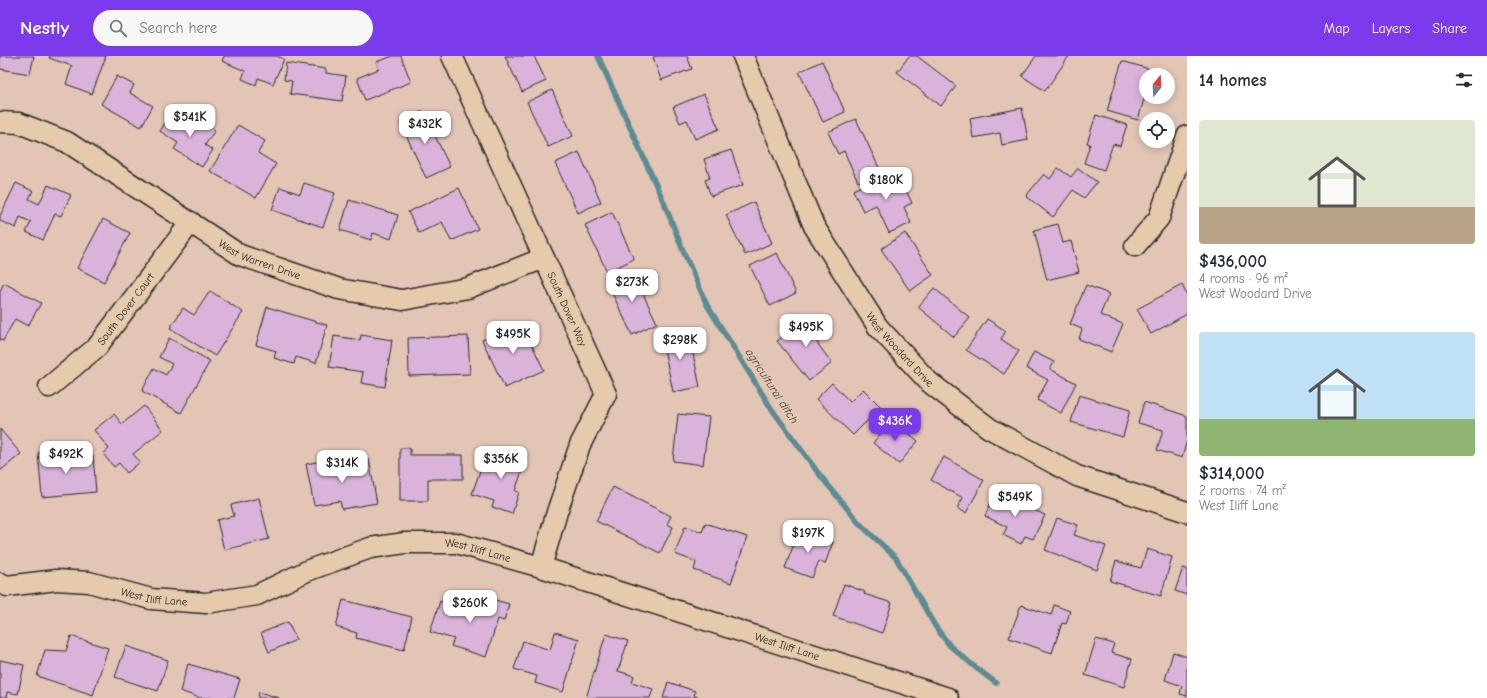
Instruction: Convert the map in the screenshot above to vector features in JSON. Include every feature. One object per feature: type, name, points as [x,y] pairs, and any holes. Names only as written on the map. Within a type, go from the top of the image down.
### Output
[{"type":"street","name":"South Dover Way","points":[[452,56],[606,394],[580,445],[557,512],[541,567]]},
{"type":"street","name":"West Woodard Drive","points":[[743,56],[814,226],[878,326],[929,382],[989,428],[1077,476],[1187,512]]},
{"type":"street","name":"West Warren Drive","points":[[0,122],[18,123],[67,142],[240,255],[339,289],[402,300],[468,288],[544,258]]},
{"type":"street","points":[[1135,246],[1159,218],[1187,136]]},
{"type":"street","name":"South Dover Court","points":[[50,387],[98,347],[191,222]]},
{"type":"street","name":"West Iliff Lane","points":[[0,583],[7,586],[56,580],[89,582],[151,599],[206,603],[257,595],[309,570],[370,548],[405,543],[456,543],[541,567],[948,698]]},
{"type":"building","points":[[0,56],[34,56],[30,74],[0,69]]},
{"type":"building","points":[[50,56],[106,56],[92,94],[66,84],[72,66],[49,58]]},
{"type":"building","points":[[224,56],[277,56],[284,59],[273,84],[258,78],[256,85],[242,79],[245,71],[222,61]]},
{"type":"building","points":[[393,56],[401,56],[411,82],[365,100],[357,78],[379,69],[376,62]]},
{"type":"building","points":[[505,56],[534,56],[546,81],[522,92]]},
{"type":"building","points":[[687,56],[692,69],[661,80],[653,57]]},
{"type":"building","points":[[909,56],[917,56],[956,86],[941,106],[897,72]]},
{"type":"building","points":[[1036,56],[1069,56],[1045,91],[1022,76]]},
{"type":"building","points":[[822,61],[845,112],[823,122],[799,72]]},
{"type":"building","points":[[1122,61],[1146,68],[1139,68],[1139,104],[1143,104],[1139,112],[1138,120],[1107,111]]},
{"type":"building","points":[[286,63],[326,69],[326,73],[346,76],[342,101],[290,94],[292,81],[284,80]]},
{"type":"building","points":[[117,76],[134,85],[130,93],[153,106],[141,127],[101,104]]},
{"type":"building","points":[[552,90],[573,136],[548,147],[527,102]]},
{"type":"building","points":[[704,94],[719,129],[695,139],[687,120],[680,123],[673,107]]},
{"type":"building","points":[[1022,108],[1028,140],[1002,145],[1000,133],[973,138],[970,118]]},
{"type":"building","points":[[423,111],[450,167],[426,178],[400,122]]},
{"type":"building","points":[[172,112],[193,125],[197,118],[215,130],[205,145],[213,150],[202,167],[174,149],[178,143],[160,131]]},
{"type":"building","points":[[1096,115],[1127,125],[1120,146],[1113,144],[1104,170],[1084,163],[1090,144],[1087,143]]},
{"type":"building","points":[[856,119],[881,172],[858,182],[844,151],[838,154],[828,132]]},
{"type":"building","points":[[238,125],[265,141],[258,153],[276,164],[256,198],[210,171]]},
{"type":"building","points":[[731,150],[743,185],[711,196],[705,180],[710,178],[704,159]]},
{"type":"building","points":[[579,152],[601,202],[578,213],[555,163]]},
{"type":"building","points":[[1058,168],[1071,177],[1078,168],[1097,182],[1084,198],[1073,190],[1053,217],[1026,196],[1044,174],[1050,179]]},
{"type":"building","points":[[883,176],[887,184],[900,178],[912,203],[904,207],[911,223],[889,233],[876,205],[863,211],[853,190]]},
{"type":"building","points":[[16,183],[33,191],[29,199],[39,204],[48,185],[71,195],[61,216],[55,214],[43,240],[26,232],[31,222],[20,217],[16,228],[0,221],[0,216]]},
{"type":"building","points":[[304,183],[335,193],[323,227],[272,210],[280,187],[300,194]]},
{"type":"building","points":[[459,188],[478,229],[451,241],[442,222],[419,233],[408,212]]},
{"type":"building","points":[[349,200],[398,215],[391,239],[373,233],[371,240],[340,230]]},
{"type":"building","points":[[754,202],[772,243],[745,255],[726,215]]},
{"type":"building","points":[[612,212],[634,259],[607,272],[585,225]]},
{"type":"building","points":[[103,219],[130,233],[104,282],[77,268]]},
{"type":"building","points":[[1058,224],[1063,243],[1071,241],[1079,272],[1047,280],[1034,230]]},
{"type":"building","points":[[905,233],[933,275],[910,291],[881,249]]},
{"type":"building","points":[[777,253],[796,293],[770,306],[750,266]]},
{"type":"building","points":[[632,271],[657,323],[632,335],[607,282]]},
{"type":"building","points":[[4,283],[41,303],[28,326],[15,319],[3,341],[0,340],[0,291]]},
{"type":"building","points":[[1086,285],[1109,294],[1100,315],[1123,324],[1111,352],[1079,339],[1082,329],[1070,324]]},
{"type":"building","points":[[1182,285],[1187,295],[1187,314],[1151,334],[1137,309]]},
{"type":"building","points":[[934,288],[970,318],[954,337],[918,307]]},
{"type":"building","points":[[210,291],[243,312],[215,356],[170,328],[183,308],[194,315]]},
{"type":"building","points":[[267,307],[327,325],[316,363],[296,357],[294,364],[274,358],[276,351],[256,345]]},
{"type":"building","points":[[808,316],[825,337],[817,343],[832,363],[809,381],[777,341]]},
{"type":"building","points":[[987,319],[1006,331],[1001,339],[1019,351],[1004,374],[966,350]]},
{"type":"building","points":[[521,322],[544,370],[505,388],[482,340]]},
{"type":"building","points":[[688,330],[700,387],[673,392],[661,335]]},
{"type":"building","points":[[361,335],[392,340],[385,387],[361,383],[363,372],[329,367],[334,336],[360,340]]},
{"type":"building","points":[[468,336],[470,374],[409,376],[408,338]]},
{"type":"building","points":[[169,338],[210,361],[181,413],[142,391],[154,368],[166,375],[172,364],[159,357]]},
{"type":"building","points":[[1034,352],[1054,362],[1050,369],[1076,383],[1061,413],[1037,400],[1048,380],[1026,368]]},
{"type":"building","points":[[832,383],[850,402],[863,389],[881,407],[853,435],[816,399]]},
{"type":"building","points":[[1079,395],[1130,410],[1123,437],[1071,422]]},
{"type":"building","points":[[1144,402],[1187,416],[1187,440],[1182,458],[1157,450],[1163,430],[1138,423]]},
{"type":"building","points":[[144,406],[163,430],[133,454],[140,462],[127,473],[119,463],[114,467],[103,454],[109,449],[94,430],[114,414],[122,424]]},
{"type":"building","points":[[678,414],[709,417],[703,465],[673,461]]},
{"type":"building","points":[[892,419],[918,441],[899,464],[873,443]]},
{"type":"building","points":[[0,429],[21,454],[0,471]]},
{"type":"building","points":[[500,447],[527,457],[515,491],[519,492],[512,514],[492,507],[494,501],[472,494],[484,459],[495,463]]},
{"type":"building","points":[[400,448],[410,448],[410,455],[463,455],[463,479],[428,479],[428,501],[400,501]]},
{"type":"building","points":[[59,451],[59,458],[93,456],[96,492],[42,497],[38,453]]},
{"type":"building","points":[[944,457],[984,480],[966,513],[957,508],[963,498],[931,480]]},
{"type":"building","points":[[327,460],[328,467],[369,460],[377,503],[342,509],[340,501],[314,505],[306,464]]},
{"type":"building","points":[[613,487],[671,516],[667,524],[673,527],[660,553],[596,521]]},
{"type":"building","points":[[995,492],[1045,515],[1033,539],[1025,536],[1021,544],[1003,535],[1007,527],[985,516]]},
{"type":"building","points":[[259,498],[269,539],[224,550],[217,520],[234,516],[231,505]]},
{"type":"building","points":[[1057,518],[1078,525],[1074,535],[1106,546],[1097,570],[1045,550]]},
{"type":"building","points":[[705,523],[747,537],[731,583],[694,570],[696,562],[675,554],[685,526],[702,532]]},
{"type":"building","points":[[799,530],[833,542],[825,564],[819,561],[812,578],[785,568]]},
{"type":"building","points":[[1147,549],[1172,557],[1161,596],[1110,581],[1116,561],[1141,568]]},
{"type":"building","points":[[1183,568],[1187,569],[1187,595],[1175,591]]},
{"type":"building","points":[[844,584],[865,592],[864,594],[892,603],[882,633],[833,616]]},
{"type":"building","points":[[478,595],[509,604],[504,621],[498,619],[486,657],[451,646],[454,639],[430,632],[440,601],[473,612]]},
{"type":"building","points":[[343,600],[412,617],[404,650],[356,638],[357,633],[336,627]]},
{"type":"building","points":[[1021,605],[1051,615],[1054,605],[1070,611],[1066,624],[1062,623],[1052,653],[1009,638]]},
{"type":"building","points":[[288,622],[296,640],[269,652],[261,633]]},
{"type":"building","points":[[555,632],[579,639],[563,692],[535,683],[537,676],[514,669],[523,641],[550,650]]},
{"type":"building","points":[[606,634],[628,641],[618,671],[634,676],[632,682],[653,689],[650,698],[586,698]]},
{"type":"building","points":[[71,636],[108,648],[93,695],[37,676],[45,650],[66,651]]},
{"type":"building","points":[[1096,639],[1114,644],[1111,653],[1132,659],[1124,687],[1085,675]]},
{"type":"building","points":[[126,646],[168,660],[158,691],[115,677]]},
{"type":"building","points":[[1173,652],[1187,657],[1187,696],[1180,694],[1182,686],[1165,680]]},
{"type":"building","points":[[0,660],[24,665],[18,694],[7,692],[6,698],[0,698]]},
{"type":"building","points":[[188,664],[240,679],[234,698],[200,698],[180,691]]},
{"type":"building","points":[[668,682],[695,691],[694,696],[701,698],[663,698]]},
{"type":"building","points":[[259,692],[279,698],[258,698]]},
{"type":"waterway","name":"agricultural ditch","points":[[598,56],[665,205],[707,305],[771,408],[819,474],[859,523],[896,558],[935,626],[950,646],[996,683]]}]
